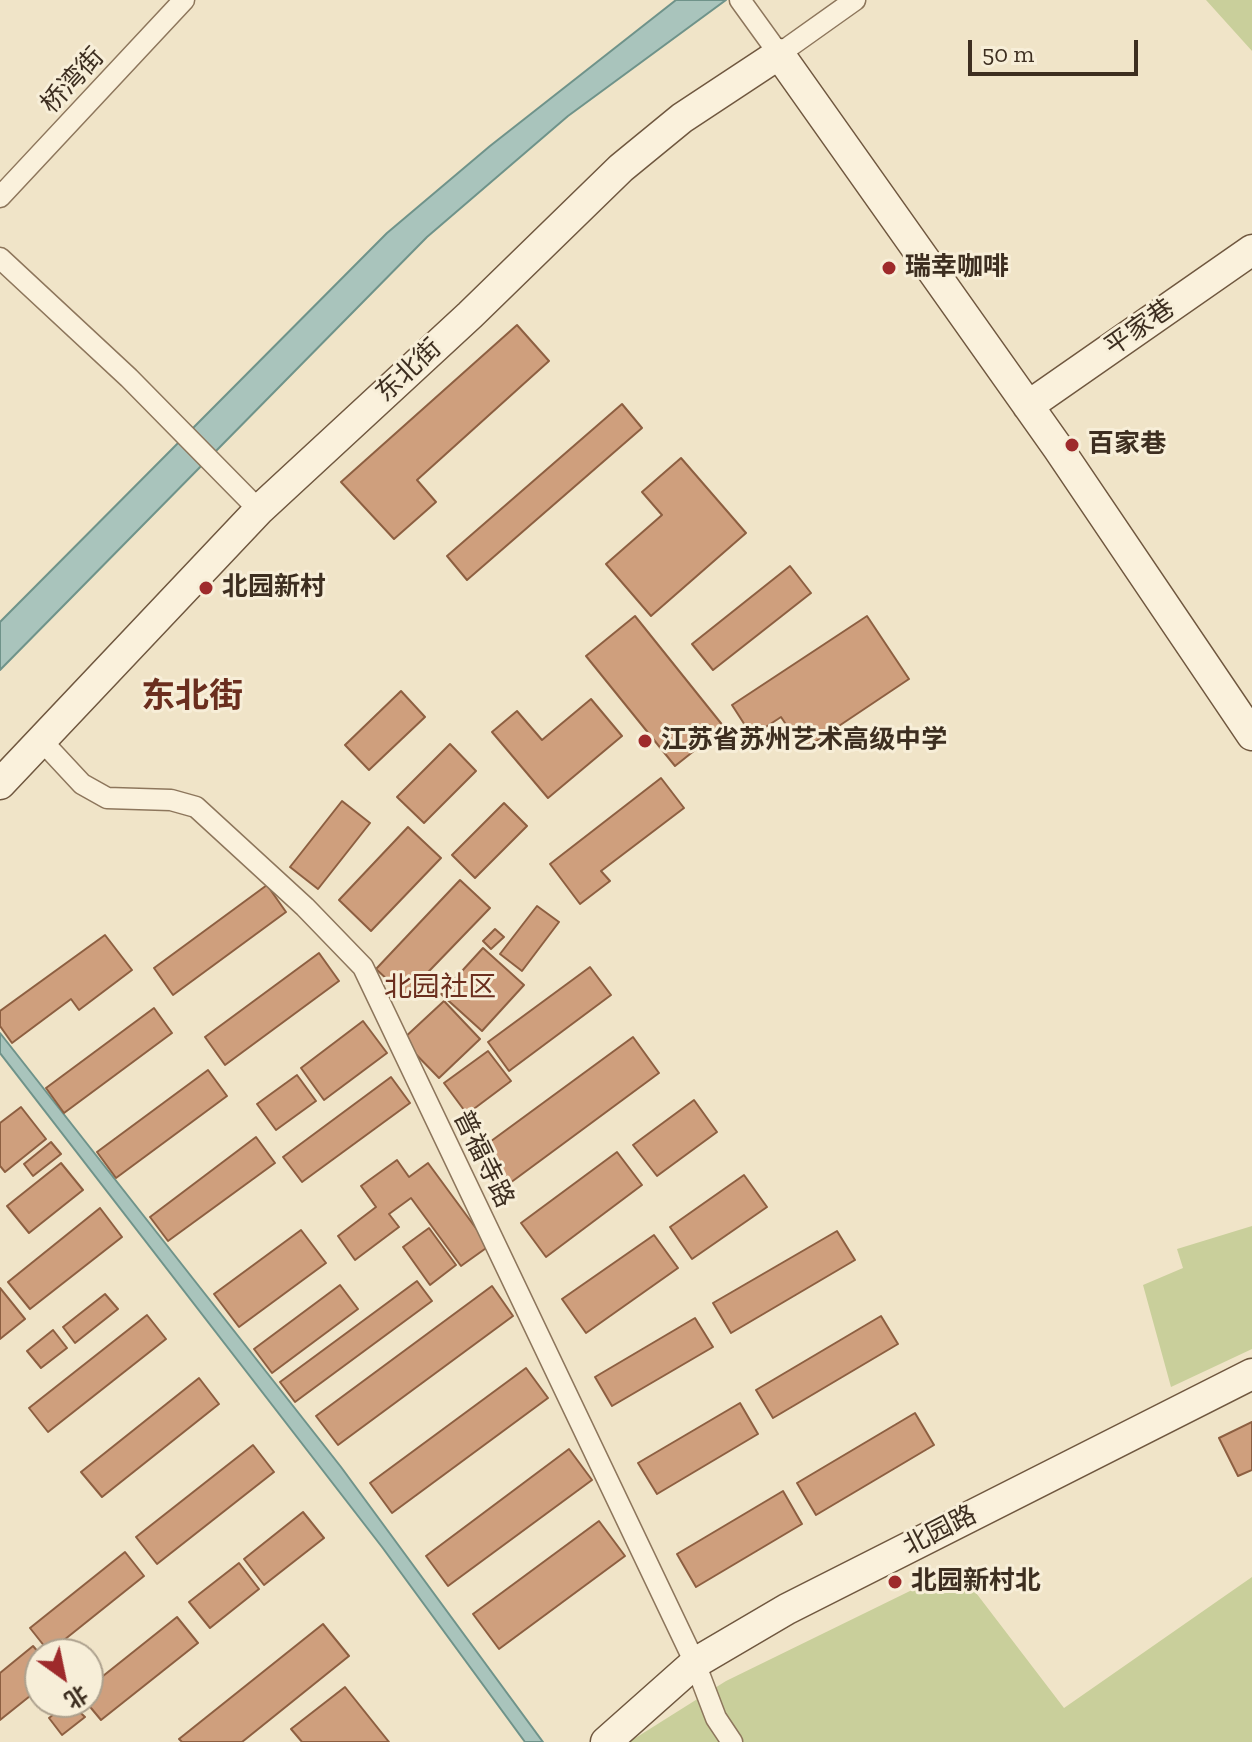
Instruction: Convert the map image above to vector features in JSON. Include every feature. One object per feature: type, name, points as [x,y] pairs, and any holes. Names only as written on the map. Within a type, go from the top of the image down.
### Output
[{"type":"street","name":"桥湾街","points":[[0,197],[184,0]]},
{"type":"street","name":"东北街","points":[[0,784],[259,510],[470,315],[621,168],[695,109],[855,0]]},
{"type":"street","points":[[742,2],[1028,406],[1252,735]]},
{"type":"street","name":"平家巷","points":[[1028,406],[1252,250]]},
{"type":"street","points":[[0,258],[179,427],[259,510]]},
{"type":"street","name":"普福寺路","points":[[41,740],[82,784],[107,798],[171,800],[196,807],[305,907],[363,967],[695,1663],[716,1718],[732,1742]]},
{"type":"street","name":"北园路","points":[[606,1742],[695,1663],[813,1595],[1252,1374]]},
{"type":"green space","points":[[1206,0],[1252,0],[1252,51]]},
{"type":"green space","points":[[1252,1226],[1252,1349],[1171,1387],[1143,1285],[1183,1268],[1177,1249]]},
{"type":"green space","points":[[957,1568],[1064,1708],[1252,1577],[1252,1742],[629,1742],[726,1681]]},
{"type":"water","points":[[676,0],[726,0],[568,116],[427,237],[0,670],[0,622],[387,233],[490,146]]},
{"type":"water","points":[[0,1033],[341,1467],[543,1742],[525,1742],[382,1547],[0,1053]]},
{"type":"building","points":[[517,325],[549,361],[417,480],[436,502],[394,539],[341,482]]},
{"type":"building","points":[[622,404],[642,428],[467,580],[447,556]]},
{"type":"building","points":[[681,458],[746,533],[651,616],[606,564],[662,515],[642,492]]},
{"type":"building","points":[[790,566],[811,593],[713,670],[692,644]]},
{"type":"building","points":[[635,616],[724,727],[675,766],[586,656]]},
{"type":"building","points":[[867,616],[909,679],[803,750],[781,717],[752,736],[732,705]]},
{"type":"building","points":[[401,691],[425,717],[369,770],[345,745]]},
{"type":"building","points":[[591,699],[622,736],[548,798],[492,732],[517,711],[542,740]]},
{"type":"building","points":[[450,744],[476,771],[424,823],[397,797]]},
{"type":"building","points":[[661,778],[684,808],[601,871],[610,881],[580,904],[550,864]]},
{"type":"building","points":[[342,801],[370,823],[318,889],[290,867]]},
{"type":"building","points":[[504,803],[527,826],[475,878],[452,855]]},
{"type":"building","points":[[408,827],[441,858],[371,931],[339,900]]},
{"type":"building","points":[[460,880],[490,908],[405,996],[376,969]]},
{"type":"building","points":[[267,885],[286,912],[173,995],[154,968]]},
{"type":"building","points":[[537,906],[559,922],[522,971],[500,954]]},
{"type":"building","points":[[495,929],[504,937],[491,949],[483,941]]},
{"type":"building","points":[[105,935],[132,970],[79,1010],[71,999],[12,1043],[0,1026],[0,1011]]},
{"type":"building","points":[[483,948],[524,985],[482,1031],[441,994]]},
{"type":"building","points":[[319,953],[339,981],[225,1065],[205,1037]]},
{"type":"building","points":[[590,967],[611,995],[509,1071],[488,1042]]},
{"type":"building","points":[[444,1001],[480,1039],[439,1078],[402,1040]]},
{"type":"building","points":[[154,1008],[172,1033],[64,1113],[46,1088]]},
{"type":"building","points":[[363,1021],[387,1053],[324,1100],[301,1068]]},
{"type":"building","points":[[633,1037],[659,1073],[510,1183],[483,1147]]},
{"type":"building","points":[[488,1051],[511,1081],[467,1114],[444,1083]]},
{"type":"building","points":[[208,1070],[227,1096],[116,1178],[97,1152]]},
{"type":"building","points":[[297,1075],[316,1101],[276,1130],[257,1104]]},
{"type":"building","points":[[391,1077],[410,1103],[302,1182],[283,1157]]},
{"type":"building","points":[[694,1100],[717,1132],[657,1176],[633,1145]]},
{"type":"building","points":[[21,1107],[46,1139],[5,1172],[0,1166],[0,1123]]},
{"type":"building","points":[[256,1137],[275,1163],[168,1241],[150,1217]]},
{"type":"building","points":[[51,1142],[61,1154],[33,1176],[24,1164]]},
{"type":"building","points":[[617,1152],[642,1185],[546,1257],[521,1223]]},
{"type":"building","points":[[397,1160],[409,1177],[428,1163],[489,1246],[461,1266],[411,1198],[389,1214],[399,1227],[355,1260],[338,1236],[376,1207],[361,1186]]},
{"type":"building","points":[[61,1163],[83,1190],[29,1233],[7,1206]]},
{"type":"building","points":[[744,1175],[767,1207],[692,1259],[670,1227]]},
{"type":"building","points":[[100,1208],[122,1237],[30,1309],[8,1282]]},
{"type":"building","points":[[429,1228],[456,1265],[430,1285],[403,1247]]},
{"type":"building","points":[[301,1230],[326,1263],[239,1327],[214,1294]]},
{"type":"building","points":[[837,1231],[855,1260],[731,1333],[713,1303]]},
{"type":"building","points":[[654,1235],[678,1268],[586,1333],[562,1299]]},
{"type":"building","points":[[417,1281],[432,1301],[295,1402],[280,1382]]},
{"type":"building","points":[[340,1285],[358,1309],[272,1373],[254,1349]]},
{"type":"building","points":[[492,1286],[513,1316],[338,1445],[316,1416]]},
{"type":"building","points":[[0,1288],[25,1319],[0,1339]]},
{"type":"building","points":[[105,1294],[118,1309],[75,1343],[63,1327]]},
{"type":"building","points":[[147,1315],[166,1339],[48,1432],[29,1408]]},
{"type":"building","points":[[881,1316],[898,1344],[773,1418],[756,1390]]},
{"type":"building","points":[[695,1318],[713,1347],[612,1406],[595,1377]]},
{"type":"building","points":[[53,1330],[67,1348],[41,1368],[27,1351]]},
{"type":"building","points":[[526,1368],[548,1398],[392,1513],[370,1483]]},
{"type":"building","points":[[199,1378],[219,1404],[102,1497],[81,1472]]},
{"type":"building","points":[[740,1403],[758,1434],[657,1494],[638,1463]]},
{"type":"building","points":[[915,1413],[934,1445],[816,1515],[797,1483]]},
{"type":"building","points":[[1252,1422],[1252,1470],[1238,1476],[1219,1438]]},
{"type":"building","points":[[253,1445],[274,1472],[157,1564],[136,1537]]},
{"type":"building","points":[[569,1449],[592,1480],[448,1586],[426,1556]]},
{"type":"building","points":[[783,1491],[802,1524],[696,1587],[677,1554]]},
{"type":"building","points":[[303,1512],[324,1538],[264,1585],[244,1559]]},
{"type":"building","points":[[599,1521],[625,1556],[499,1649],[473,1614]]},
{"type":"building","points":[[125,1552],[144,1576],[66,1638],[38,1638],[30,1628]]},
{"type":"building","points":[[239,1563],[259,1589],[210,1628],[189,1602]]},
{"type":"building","points":[[177,1617],[198,1643],[104,1718],[104,1675]]},
{"type":"building","points":[[323,1624],[349,1656],[242,1742],[182,1742],[179,1739]]},
{"type":"building","points":[[24,1653],[24,1701],[0,1720],[0,1673]]},
{"type":"building","points":[[345,1687],[389,1742],[302,1742],[291,1729]]},
{"type":"building","points":[[49,1718],[84,1718],[62,1735]]},
{"type":"place","name":"瑞幸咖啡","points":[[889,268]]},
{"type":"place","name":"百家巷","points":[[1072,445]]},
{"type":"place","name":"北园新村","points":[[206,588]]},
{"type":"place","name":"江苏省苏州艺术高级中学","points":[[645,741]]},
{"type":"place","name":"北园新村北","points":[[895,1582]]},
{"type":"district","name":"东北街","points":[[192,697]]},
{"type":"district","name":"北园社区","points":[[440,988]]}]
